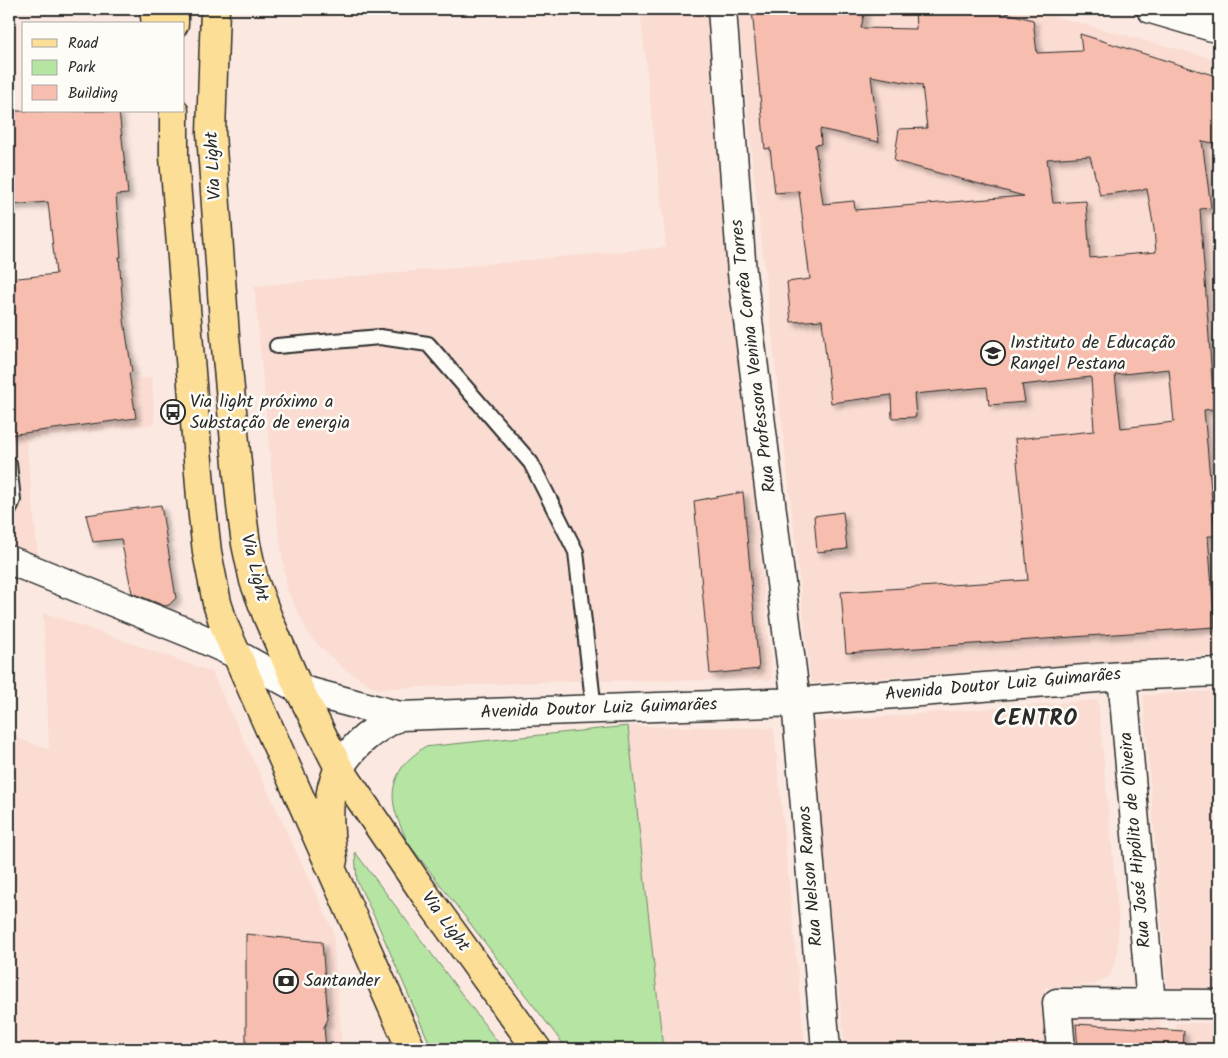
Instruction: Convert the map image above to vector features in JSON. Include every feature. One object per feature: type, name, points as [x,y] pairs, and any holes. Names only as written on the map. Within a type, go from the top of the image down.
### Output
[{"type":"main road","points":[[154,9],[156,22]]},
{"type":"main road","points":[[174,9],[174,22]]},
{"type":"main road","name":"Via Light","points":[[215,9],[211,133],[225,336],[242,516],[254,581],[299,689],[339,768],[385,837],[537,1049]]},
{"type":"main road","points":[[168,112],[174,157],[207,552],[217,603],[224,628],[411,1049]]},
{"type":"main road","points":[[174,112],[174,157]]},
{"type":"main road","points":[[338,888],[330,828],[332,788],[339,768]]},
{"type":"street","name":"Rua Professora Venina Corrêa Torres","points":[[722,9],[742,273],[796,702]]},
{"type":"street","points":[[1151,9],[1219,29]]},
{"type":"street","name":"Avenida Doutor Luiz Guimarães","points":[[9,560],[192,634],[236,654],[299,689],[400,716],[796,702],[1122,676],[1219,672]]},
{"type":"street","name":"Rua José Hipólito de Oliveira","points":[[1122,676],[1151,1004]]},
{"type":"street","name":"Rua Nelson Ramos","points":[[796,702],[826,1049]]},
{"type":"street","points":[[339,768],[359,742],[382,725],[400,716]]},
{"type":"street","points":[[1061,1049],[1056,1003],[1219,1004]]},
{"type":"lane","points":[[277,346],[380,336],[428,344],[531,463],[576,552],[594,710]]},
{"type":"lane","points":[[9,464],[13,500],[9,510]]},
{"type":"shaded area","points":[[640,9],[707,9],[726,189],[772,680],[570,681],[377,689],[344,669],[310,637],[287,590],[274,498],[254,286],[666,247]]},
{"type":"shaded area","name":"Instituto de Educação Rangel Pestana","points":[[738,9],[1027,9],[1219,60],[1219,654],[811,683],[752,157]]},
{"type":"shaded area","points":[[9,280],[22,383],[81,386],[152,377],[155,424],[26,439],[39,563],[9,551]]},
{"type":"shaded area","points":[[43,612],[212,672],[333,930],[342,1049],[9,1049],[9,735],[49,749]]},
{"type":"shaded area","points":[[1219,691],[1219,989],[1167,989],[1143,695]]},
{"type":"shaded area","points":[[1098,700],[1119,921],[1117,957],[1110,976],[1094,985],[1045,988],[1050,1049],[845,1049],[810,722]]},
{"type":"shaded area","points":[[628,726],[774,728],[805,1049],[663,1049]]},
{"type":"shaded area","points":[[1067,1015],[1160,1020],[1162,1049],[1070,1049]]},
{"type":"shaded area","points":[[1175,1023],[1219,1023],[1219,1049],[1178,1049]]},
{"type":"green space","points":[[628,726],[663,1049],[567,1049],[408,843],[396,814],[393,796],[394,786],[403,766],[424,747]]},
{"type":"green space","points":[[355,852],[503,1049],[432,1049],[357,881]]},
{"type":"building","points":[[752,9],[865,9],[861,28],[916,29],[915,9],[991,9],[1033,20],[1037,53],[1082,51],[1080,34],[1219,77],[1219,144],[1202,141],[1211,208],[1200,209],[1214,409],[1204,410],[1215,536],[1208,536],[1215,627],[846,653],[841,592],[1028,580],[1015,439],[1094,431],[1091,377],[1022,385],[1025,402],[989,405],[987,387],[914,394],[916,417],[892,418],[891,395],[831,403],[822,320],[791,322],[787,282],[810,279],[799,191],[775,193],[770,148],[765,149]],"holes":[[[871,76],[922,85],[927,128],[899,129],[894,161],[1024,196],[855,210],[854,201],[823,204],[815,145],[821,144],[820,129],[879,142]],[[1090,156],[1100,195],[1147,189],[1156,252],[1090,258],[1086,201],[1053,203],[1047,159]],[[1169,369],[1174,422],[1121,428],[1115,375]]]},
{"type":"building","points":[[9,111],[119,112],[128,194],[116,195],[121,257],[119,257],[124,320],[132,372],[129,373],[136,418],[9,435],[9,279],[56,274],[48,202],[9,205]]},
{"type":"building","points":[[743,492],[759,669],[710,674],[694,501]]},
{"type":"building","points":[[161,505],[176,598],[169,605],[165,606],[132,593],[121,539],[93,542],[86,515]]},
{"type":"building","points":[[843,512],[847,549],[817,552],[814,516]]},
{"type":"building","name":"Santander","points":[[246,934],[322,942],[328,1019],[324,1027],[326,1049],[246,1049]]},
{"type":"building","points":[[1076,1024],[1184,1031],[1183,1049],[1078,1049]]},
{"type":"place","name":"Instituto de Educação Rangel Pestana","points":[[993,353]]},
{"type":"place","name":"Via light próximo a Substação de energia","points":[[173,412]]},
{"type":"place","name":"Santander","points":[[286,981]]},
{"type":"district","name":"CENTRO","points":[[1036,719]]}]
